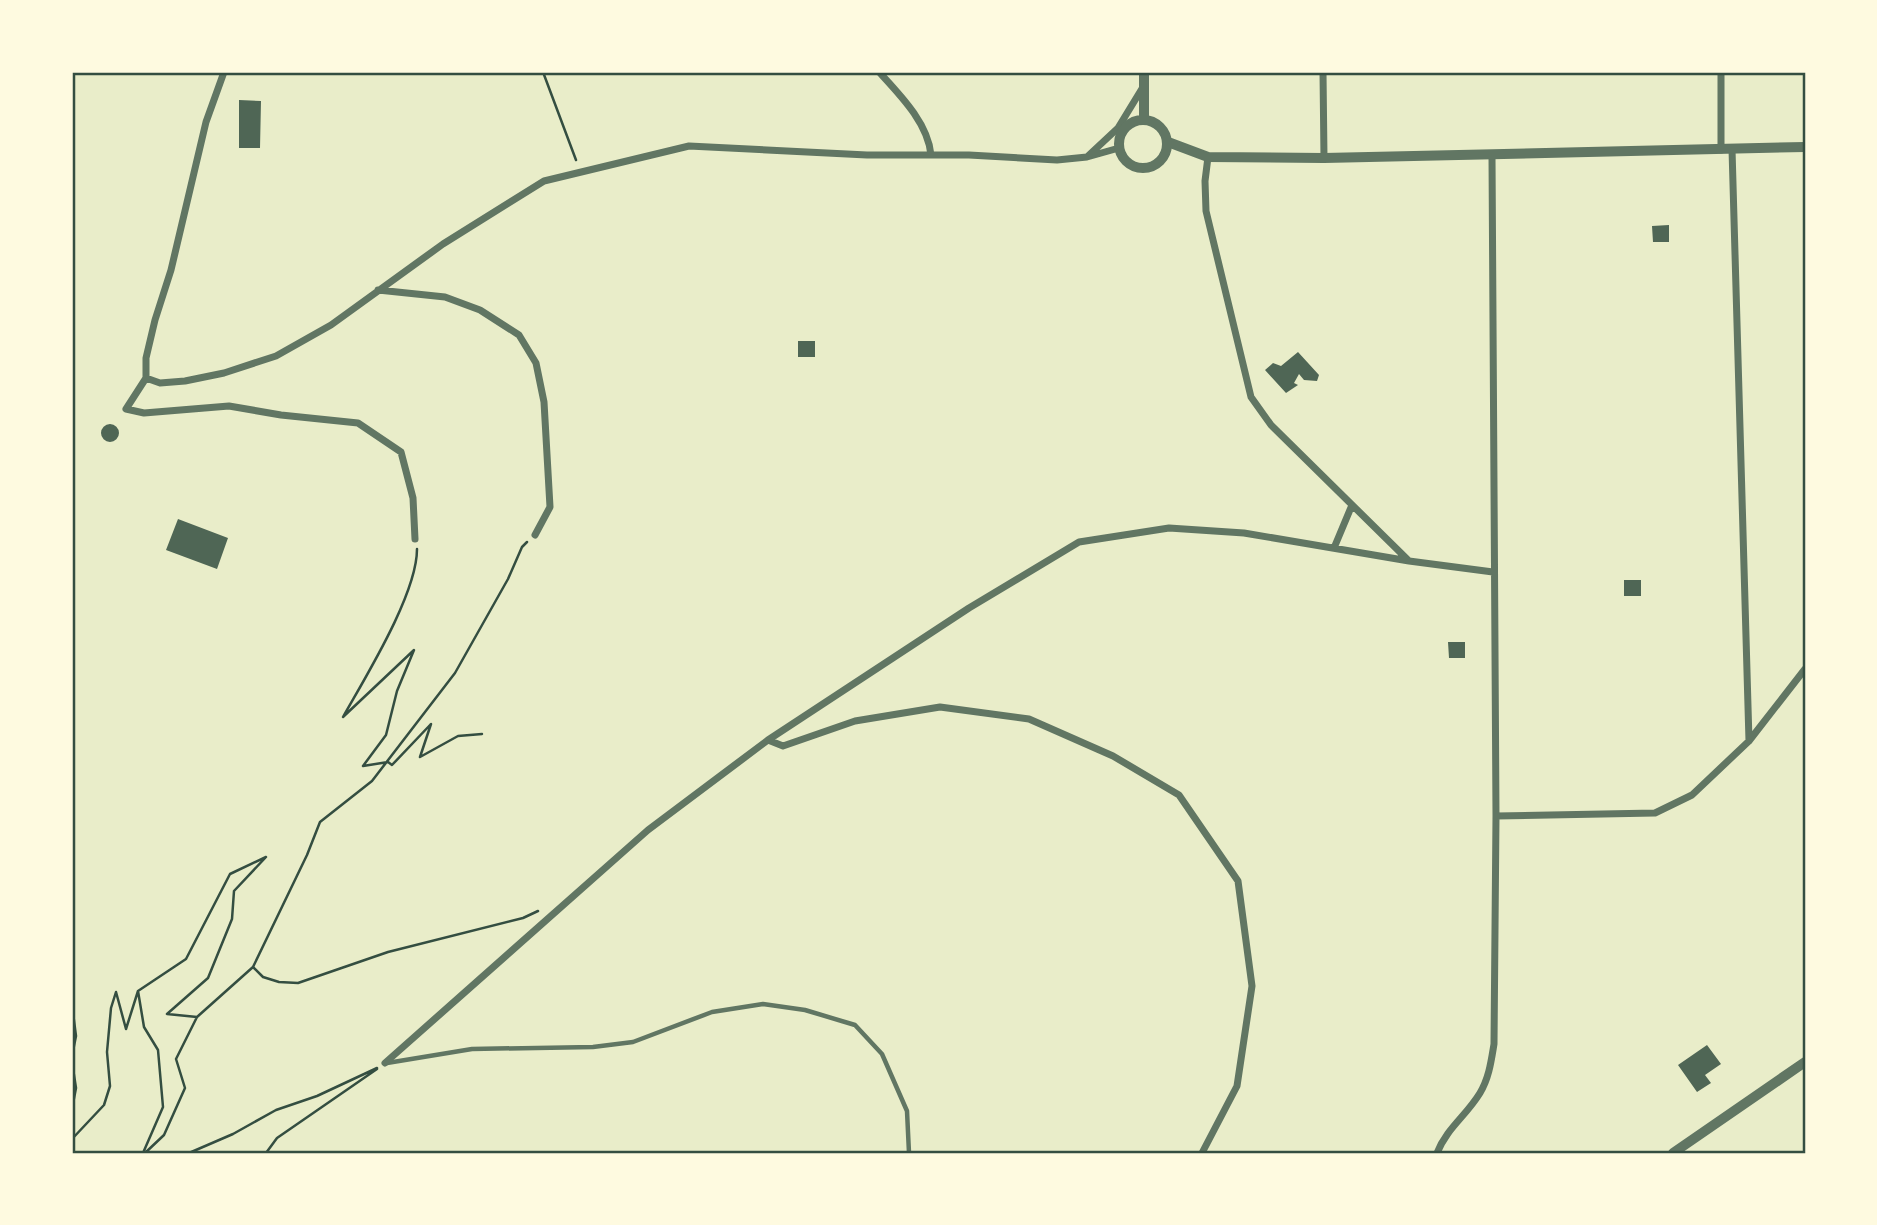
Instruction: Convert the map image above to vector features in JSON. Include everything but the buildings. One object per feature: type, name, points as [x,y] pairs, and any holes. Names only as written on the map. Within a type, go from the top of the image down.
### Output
[{"type":"street","points":[[224,72],[206,122],[171,270],[155,320],[146,358],[146,378],[126,409],[144,413],[229,406],[358,424],[401,453],[413,498],[415,539]]},
{"type":"street","points":[[879,72],[927,134],[931,155]]},
{"type":"street","points":[[1144,72],[1144,119]]},
{"type":"street","points":[[1323,72],[1324,158]]},
{"type":"street","points":[[1721,72],[1727,150],[1749,741]]},
{"type":"street","points":[[1087,157],[1118,128],[1144,86]]},
{"type":"street","points":[[1144,119],[1158,124],[1168,142],[1167,150],[1160,161],[1145,168],[1126,161],[1119,148],[1119,139],[1125,128],[1144,119]]},
{"type":"street","points":[[1168,142],[1208,157],[1324,158],[1805,147]]},
{"type":"street","points":[[146,378],[160,383],[185,381],[224,373],[276,356],[331,325],[443,244],[544,181],[689,146],[867,155],[1057,160],[1087,157],[1119,148]]},
{"type":"street","points":[[1437,1153],[1443,1138],[1479,1094],[1490,1070],[1494,1044],[1496,816],[1492,156]]},
{"type":"street","points":[[1208,157],[1205,181],[1206,211],[1251,397],[1271,425],[1409,561]]},
{"type":"street","points":[[378,290],[445,297],[480,310],[519,335],[536,363],[544,402],[550,507],[535,535]]},
{"type":"street","points":[[1334,548],[1352,505]]},
{"type":"street","points":[[386,1063],[648,830],[768,740],[969,608],[1079,542],[1169,528],[1244,533],[1409,561],[1493,572]]},
{"type":"street","points":[[1496,816],[1655,813],[1692,795],[1749,741],[1805,669]]},
{"type":"street","points":[[768,740],[783,746],[855,721],[940,707],[1003,715],[1029,719],[1113,756],[1179,795],[1238,881],[1252,986],[1237,1086],[1202,1153]]},
{"type":"street","points":[[1673,1153],[1805,1062]]},
{"type":"lane","points":[[386,1063],[472,1049],[593,1047],[632,1042],[712,1012],[762,1004],[805,1010],[855,1025],[883,1054],[907,1111],[909,1153]]},
{"type":"path","points":[[543,72],[573,154]]},
{"type":"path","points":[[144,1153],[164,1135],[185,1088],[176,1059],[197,1017],[253,967],[320,822],[372,782],[455,673],[508,579],[522,547],[535,535]]},
{"type":"path","points":[[415,539],[418,551],[416,571],[377,655],[343,717],[414,650],[397,691],[386,735],[363,766],[387,762],[392,765],[432,724],[420,757],[458,736],[482,734]]},
{"type":"path","points":[[72,1139],[104,1105],[110,1086],[107,1052],[111,1008],[116,992],[125,1029],[138,991],[186,959],[230,874],[266,857],[234,891],[232,919],[208,978],[167,1014],[197,1017]]},
{"type":"path","points":[[253,967],[263,977],[298,984],[388,951],[523,918],[548,907]]},
{"type":"path","points":[[138,991],[144,1027],[158,1050],[163,1108],[144,1153]]},
{"type":"path","points":[[72,1005],[76,1036],[72,1056]]},
{"type":"path","points":[[72,1062],[76,1088],[72,1109]]},
{"type":"path","points":[[189,1153],[233,1134],[275,1110],[317,1096],[386,1063]]},
{"type":"path","points":[[267,1153],[277,1138],[386,1063]]}]
